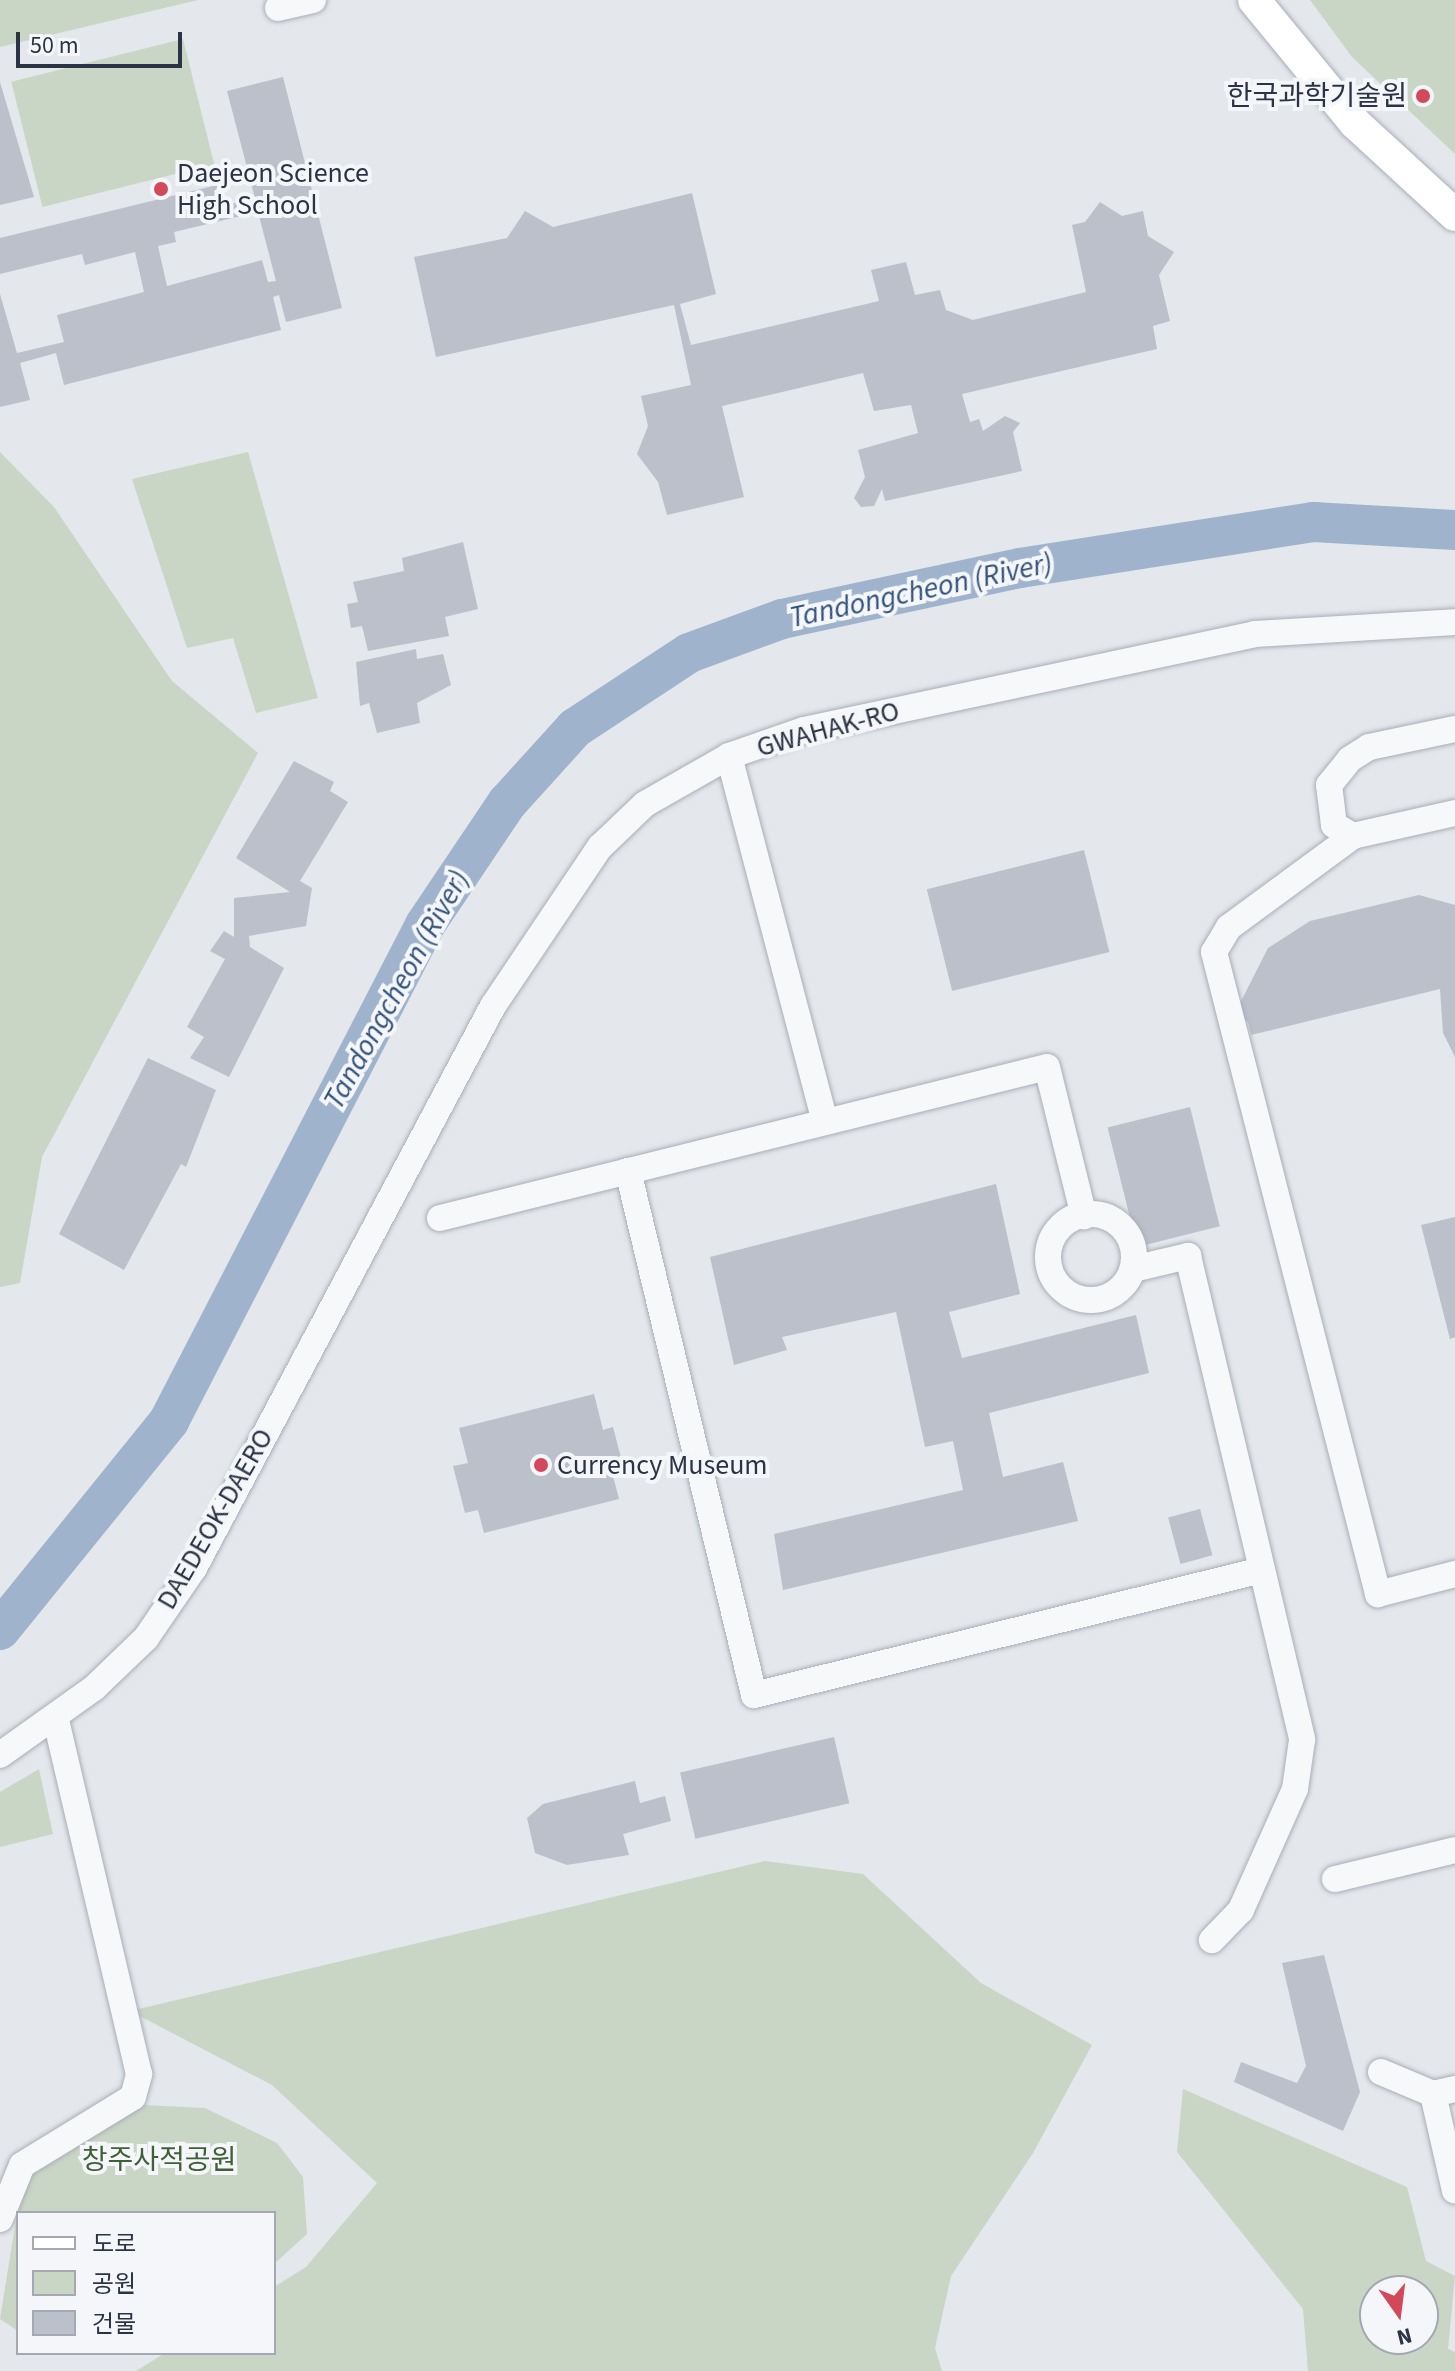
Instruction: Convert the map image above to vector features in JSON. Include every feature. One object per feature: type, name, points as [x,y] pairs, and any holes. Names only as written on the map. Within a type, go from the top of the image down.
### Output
[{"type":"main road","points":[[1254,0],[1272,15],[1355,123],[1455,215]]},
{"type":"lane","points":[[278,8],[313,0]]},
{"type":"lane","name":"GWAHAK-RO","points":[[304,1361],[380,1209],[493,1006],[600,847],[645,804],[729,756],[804,730],[1255,634],[1455,622]]},
{"type":"lane","points":[[1353,836],[1334,825],[1329,785],[1350,759],[1369,747],[1455,729]]},
{"type":"lane","points":[[729,756],[825,1122]]},
{"type":"lane","points":[[1455,813],[1353,836],[1229,927],[1214,952],[1378,1594],[1455,1574]]},
{"type":"lane","points":[[440,1218],[1047,1067],[1084,1216]]},
{"type":"lane","points":[[628,1171],[754,1695],[1262,1570]]},
{"type":"lane","points":[[1133,1269],[1126,1232],[1106,1217],[1084,1216],[1065,1223],[1049,1247],[1061,1288],[1102,1299],[1133,1269],[1188,1256],[1302,1740],[1295,1789],[1241,1910],[1212,1940]]},
{"type":"lane","name":"DAEDEOK-DAERO","points":[[0,1755],[55,1717],[146,1638],[194,1568],[304,1361]]},
{"type":"lane","points":[[0,2219],[22,2165],[133,2097],[139,2074],[55,1717]]},
{"type":"lane","points":[[1335,1879],[1455,1850]]},
{"type":"lane","points":[[1381,2072],[1444,2092],[1455,2191]]},
{"type":"green space","points":[[0,0],[198,0],[0,47]]},
{"type":"green space","name":"한국과학기술원","points":[[1310,0],[1455,0],[1455,154],[1352,57]]},
{"type":"green space","points":[[183,39],[214,164],[42,207],[11,82]]},
{"type":"green space","points":[[0,452],[54,507],[172,681],[258,753],[42,1157],[20,1283],[0,1287]]},
{"type":"green space","points":[[248,452],[318,698],[256,713],[233,638],[187,648],[132,479]]},
{"type":"green space","points":[[39,1769],[53,1834],[0,1847],[0,1792]]},
{"type":"green space","points":[[765,1861],[863,1874],[981,1983],[1092,2045],[1033,2153],[951,2276],[935,2348],[942,2371],[136,2371],[162,2355],[276,2355],[276,2286],[306,2267],[377,2183],[272,2085],[130,2011]]},
{"type":"green space","points":[[1183,2089],[1407,2187],[1426,2261],[1455,2276],[1448,2349],[1455,2352],[1455,2371],[1308,2371],[1303,2309],[1177,2152]]},
{"type":"green space","name":"창주사적공원","points":[[144,2105],[205,2108],[277,2143],[303,2177],[307,2234],[276,2262],[276,2211],[17,2211],[23,2176]]},
{"type":"green space","name":"창주사적공원","points":[[16,2220],[16,2330],[0,2319]]},
{"type":"building","points":[[283,77],[342,308],[286,322],[279,295],[273,297],[281,330],[64,385],[56,353],[20,363],[30,400],[0,407],[0,294],[17,353],[64,342],[57,315],[144,292],[135,252],[85,265],[82,254],[0,274],[0,238],[217,185],[222,206],[255,198],[227,91]],"holes":[[[258,212],[276,281],[268,282],[262,260],[167,286],[158,246],[176,242],[174,232]]]},
{"type":"building","points":[[0,82],[34,197],[0,205]]},
{"type":"building","points":[[692,193],[716,294],[680,304],[691,345],[879,301],[871,270],[906,262],[915,295],[940,290],[946,310],[973,320],[1086,292],[1072,225],[1085,222],[1100,202],[1122,216],[1143,211],[1148,236],[1174,252],[1159,275],[1170,321],[1153,326],[1157,349],[962,394],[970,422],[979,419],[983,431],[1005,416],[1020,423],[1013,432],[1022,471],[885,501],[882,489],[874,506],[861,507],[854,498],[865,477],[858,450],[918,433],[911,405],[874,411],[863,373],[722,406],[744,497],[667,515],[658,482],[637,454],[648,426],[641,396],[691,385],[674,305],[436,357],[414,257],[507,238],[525,211],[553,227]]},
{"type":"building","points":[[463,542],[478,609],[445,617],[449,636],[368,651],[362,626],[351,628],[347,604],[358,602],[353,582],[404,571],[402,558]]},
{"type":"building","points":[[416,649],[417,659],[443,654],[451,685],[417,703],[420,723],[377,733],[369,703],[360,706],[356,662]]},
{"type":"building","points":[[294,761],[334,782],[330,791],[348,802],[300,881],[312,888],[306,926],[249,936],[250,947],[284,968],[229,1077],[190,1058],[204,1037],[187,1027],[225,959],[210,951],[224,931],[234,937],[234,898],[290,892],[236,858]]},
{"type":"building","points":[[1084,850],[1109,952],[952,991],[927,889]]},
{"type":"building","points":[[1419,895],[1455,905],[1455,1057],[1443,1033],[1440,989],[1251,1035],[1248,1022],[1234,1015],[1268,948],[1310,921]]},
{"type":"building","points":[[148,1058],[216,1090],[186,1167],[181,1164],[124,1270],[59,1234]]},
{"type":"building","points":[[1190,1107],[1220,1226],[1137,1247],[1108,1128]]},
{"type":"building","points":[[996,1184],[1020,1294],[949,1312],[962,1358],[1136,1315],[1149,1373],[989,1413],[1003,1477],[1063,1462],[1078,1521],[783,1590],[774,1534],[963,1490],[953,1441],[925,1447],[896,1312],[782,1337],[787,1350],[734,1365],[710,1257]]},
{"type":"building","points":[[1455,1217],[1455,1337],[1450,1339],[1421,1225]]},
{"type":"building","name":"Currency Museum","points":[[594,1394],[603,1430],[613,1427],[625,1473],[613,1476],[619,1499],[484,1533],[478,1510],[465,1513],[453,1466],[468,1463],[459,1428]]},
{"type":"building","points":[[1200,1509],[1212,1555],[1181,1564],[1168,1518]]},
{"type":"building","points":[[834,1737],[849,1803],[695,1839],[680,1773]]},
{"type":"building","points":[[635,1781],[640,1803],[665,1796],[671,1821],[623,1834],[629,1855],[567,1865],[535,1853],[527,1818],[543,1804]]},
{"type":"building","points":[[1324,1955],[1360,2092],[1343,2131],[1234,2082],[1241,2062],[1297,2083],[1306,2066],[1282,1963]]},
{"type":"waterway","name":"Tandongcheon (River)","points":[[0,1630],[169,1421],[425,925],[507,803],[575,728],[689,653],[782,619],[1020,568],[1313,522],[1455,530]]},
{"type":"place","name":"한국과학기술원","points":[[1423,96]]},
{"type":"place","name":"Daejeon Science High School","points":[[161,189]]},
{"type":"place","name":"Currency Museum","points":[[541,1465]]}]
